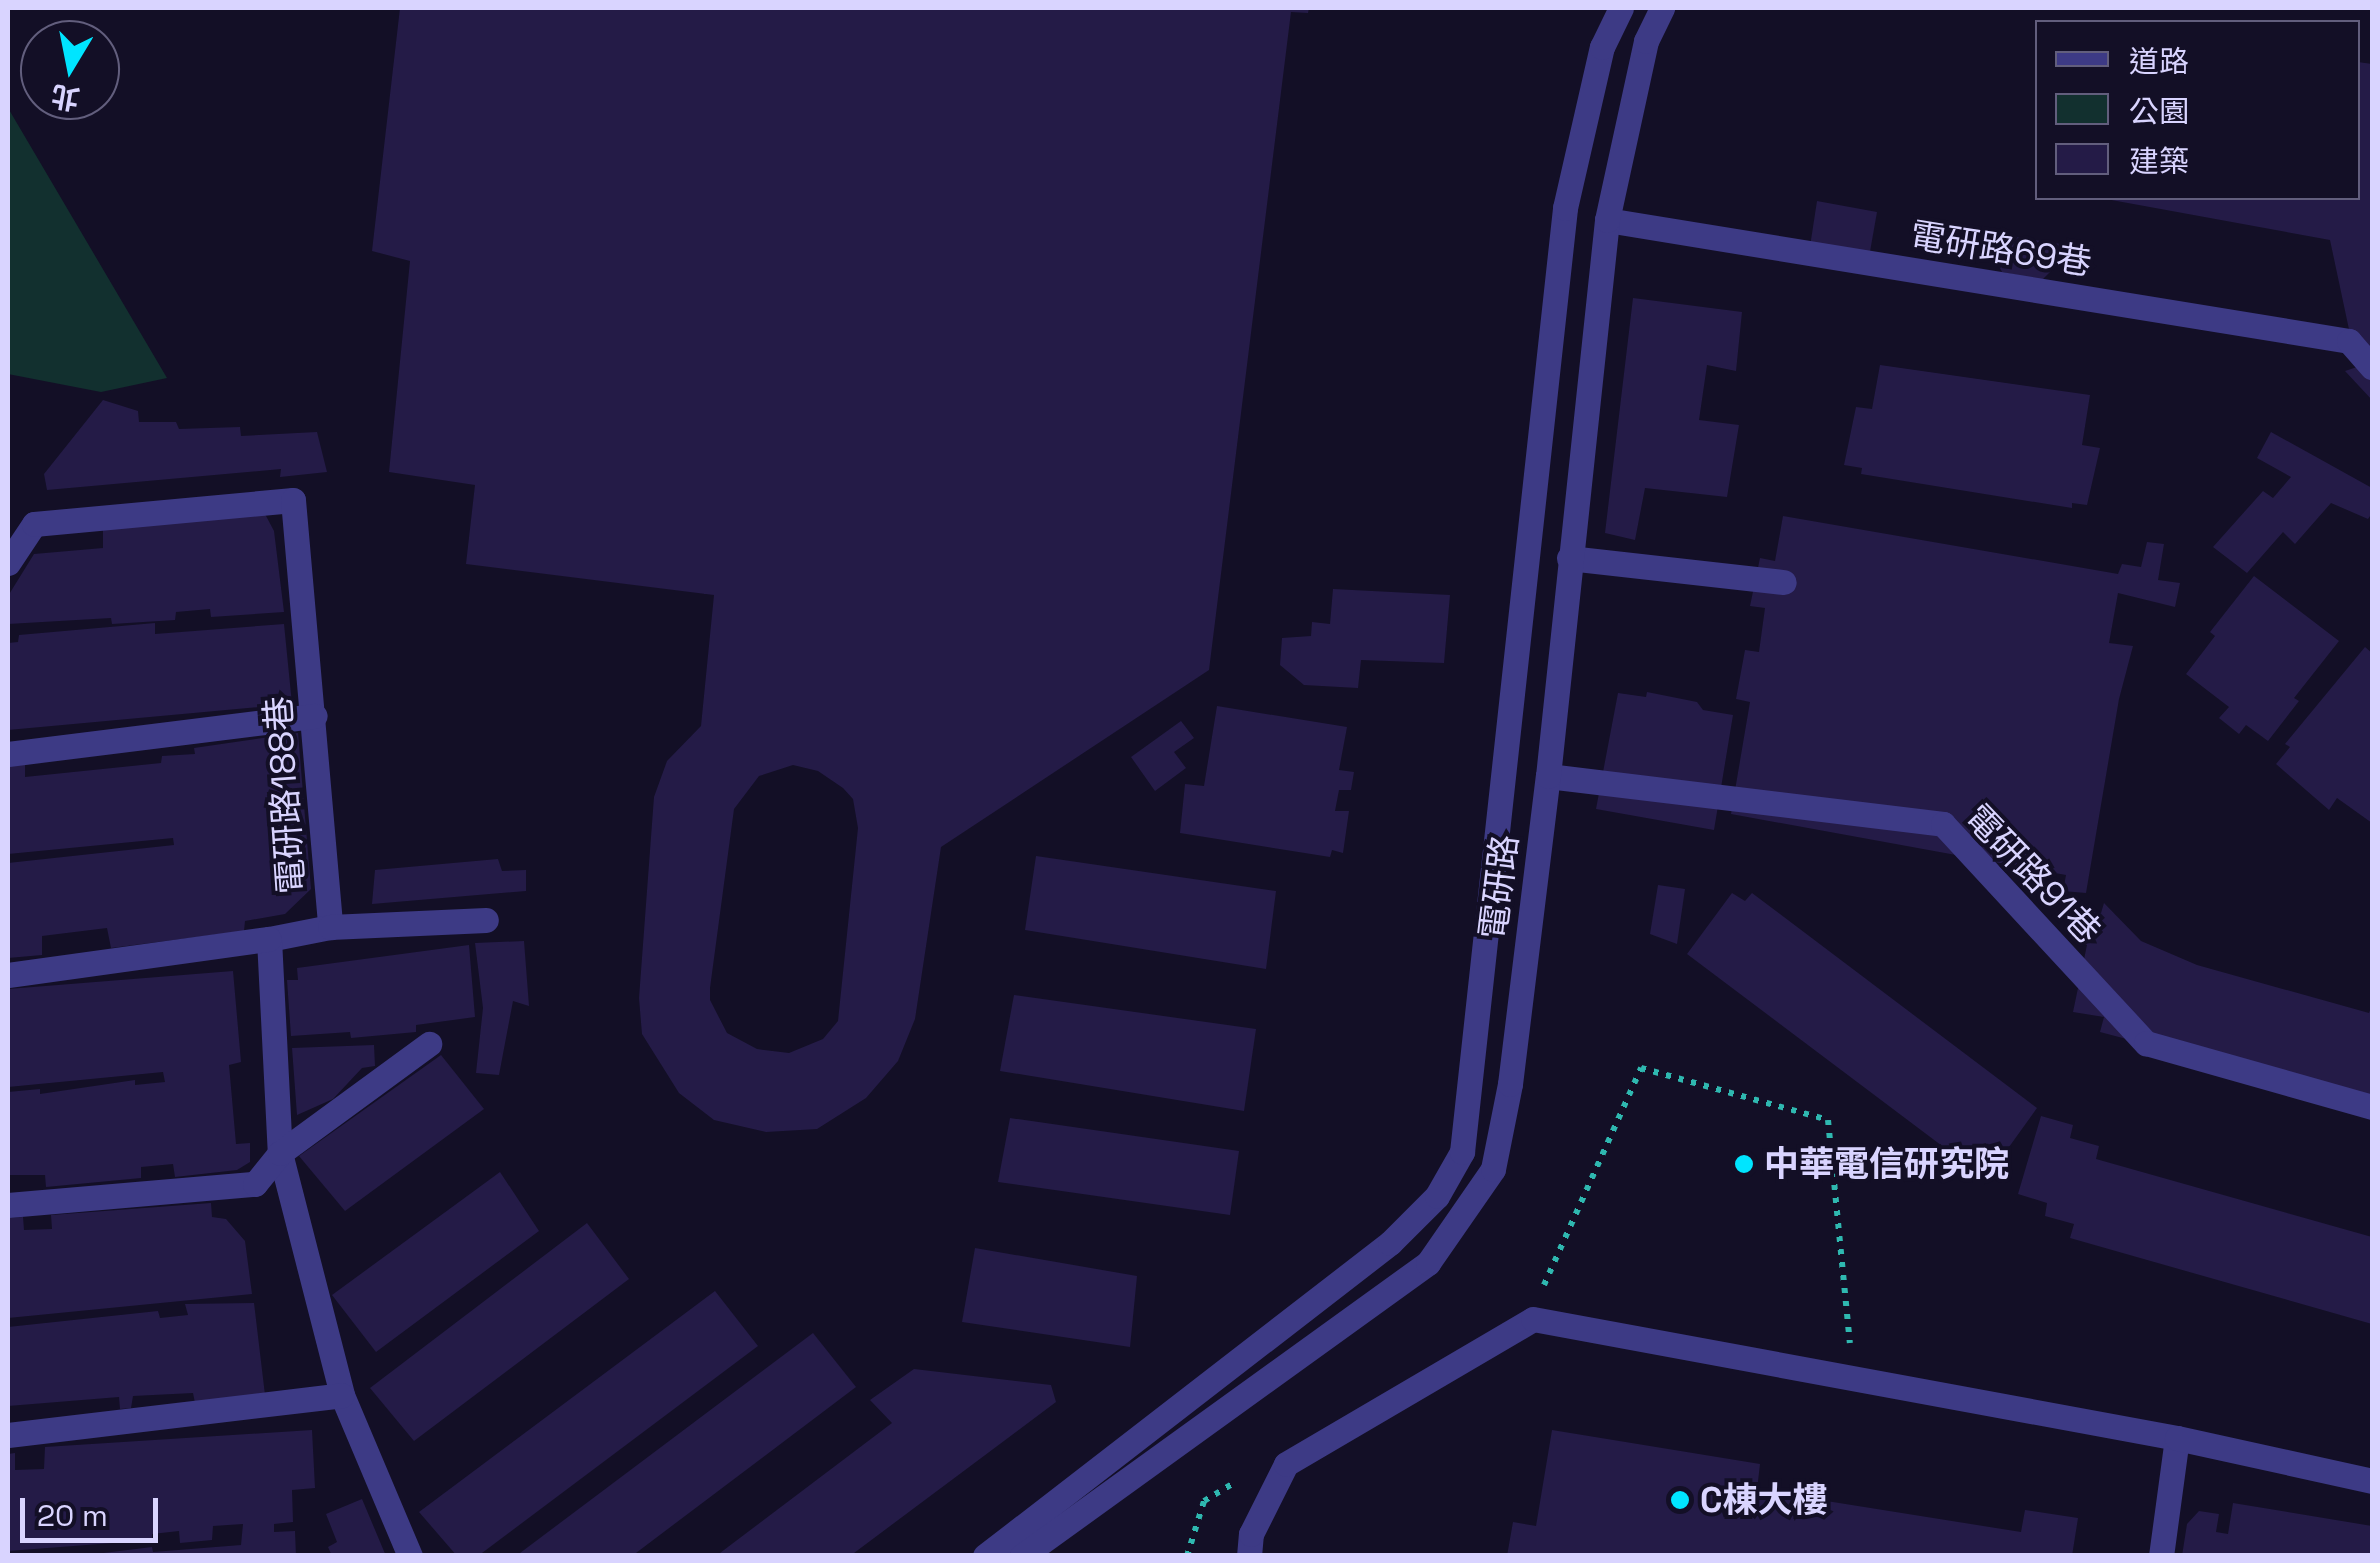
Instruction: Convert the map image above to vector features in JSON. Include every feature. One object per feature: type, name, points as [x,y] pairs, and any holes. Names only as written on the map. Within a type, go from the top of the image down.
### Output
[{"type":"street","name":"電研路","points":[[985,1556],[1390,1244],[1436,1196],[1462,1152],[1565,208],[1602,47],[1621,8]]},
{"type":"street","name":"電研路","points":[[1022,1556],[1428,1262],[1493,1169],[1510,1084],[1548,776],[1607,220],[1646,41],[1662,8]]},
{"type":"street","name":"電研路69巷","points":[[1607,220],[2349,341],[2372,367]]},
{"type":"street","name":"電研路188巷","points":[[8,562],[34,524],[294,500],[330,927],[269,939],[280,1153],[342,1396],[410,1556]]},
{"type":"street","points":[[1569,558],[1784,582]]},
{"type":"street","points":[[8,754],[315,716]]},
{"type":"street","name":"電研路91巷","points":[[1548,776],[1943,824],[2146,1043],[2372,1107]]},
{"type":"street","points":[[330,927],[486,920]]},
{"type":"street","points":[[8,974],[269,939]]},
{"type":"street","points":[[8,1205],[255,1184],[280,1153],[429,1044]]},
{"type":"street","points":[[1249,1556],[1251,1534],[1286,1464],[1533,1318],[2177,1438],[2372,1482]]},
{"type":"street","points":[[8,1435],[342,1396]]},
{"type":"street","points":[[2161,1556],[2177,1438]]},
{"type":"path","points":[[1539,1295],[1640,1068],[1828,1120],[1850,1342],[1869,1346]]},
{"type":"path","points":[[1187,1556],[1204,1502],[1250,1474]]},
{"type":"green space","points":[[8,108],[167,378],[101,392],[8,374]]},
{"type":"building","points":[[400,8],[1309,8],[1308,13],[1291,12],[1209,670],[941,847],[915,1019],[898,1061],[866,1098],[817,1129],[766,1132],[714,1120],[679,1093],[642,1034],[639,998],[654,797],[667,761],[701,726],[714,595],[466,564],[475,485],[389,472],[410,261],[372,251]],"holes":[[[793,765],[818,771],[853,799],[858,828],[838,1021],[823,1039],[789,1053],[757,1049],[727,1033],[710,1000],[734,809],[759,776]]]},
{"type":"building","points":[[2360,62],[2372,64],[2372,400],[2345,371],[2357,367],[2330,240],[2111,200],[2360,200]]},
{"type":"building","points":[[1817,201],[1877,212],[1868,263],[1809,253]]},
{"type":"building","points":[[1992,233],[2067,245],[2065,257],[2042,280],[2002,272],[1988,245]]},
{"type":"building","points":[[1633,298],[1742,312],[1736,371],[1707,365],[1699,420],[1739,425],[1727,497],[1645,488],[1635,540],[1605,533]]},
{"type":"building","points":[[1880,365],[2090,395],[2082,445],[2100,448],[2087,505],[2072,503],[2072,508],[1861,474],[1862,468],[1844,465],[1856,407],[1872,409]]},
{"type":"building","points":[[103,400],[138,411],[139,422],[176,422],[179,429],[240,427],[241,436],[317,432],[327,472],[280,477],[281,469],[47,490],[44,474]]},
{"type":"building","points":[[2271,432],[2372,488],[2372,513],[2368,519],[2331,503],[2295,544],[2283,532],[2247,573],[2213,547],[2263,491],[2273,498],[2291,477],[2257,458]]},
{"type":"building","points":[[265,514],[274,531],[284,612],[211,617],[210,609],[176,612],[175,620],[112,624],[111,618],[8,624],[8,596],[34,554],[103,548],[103,526]]},
{"type":"building","points":[[1783,516],[2118,574],[2122,564],[2141,567],[2147,542],[2164,544],[2158,580],[2180,583],[2175,607],[2118,593],[2109,643],[2133,646],[2119,699],[2086,893],[2063,891],[2066,875],[1731,814],[1750,702],[1736,699],[1745,650],[1759,652],[1765,608],[1750,606],[1760,558],[1775,561]]},
{"type":"building","points":[[2254,576],[2339,641],[2294,698],[2299,701],[2268,741],[2246,725],[2239,734],[2219,718],[2229,707],[2186,674],[2215,636],[2210,632]]},
{"type":"building","points":[[1333,589],[1450,595],[1444,663],[1361,660],[1358,688],[1304,685],[1280,665],[1282,638],[1311,636],[1312,622],[1330,624]]},
{"type":"building","points":[[155,623],[155,634],[284,624],[292,704],[8,730],[8,643],[18,642],[19,635]]},
{"type":"building","points":[[2365,647],[2372,653],[2372,823],[2337,798],[2329,810],[2276,764],[2290,747],[2285,744]]},
{"type":"building","points":[[1647,692],[1697,702],[1703,710],[1733,715],[1714,830],[1596,809],[1618,693],[1646,697]]},
{"type":"building","points":[[1217,706],[1347,727],[1339,770],[1354,772],[1351,790],[1339,790],[1335,811],[1349,811],[1343,853],[1332,850],[1330,857],[1180,833],[1185,784],[1204,786]]},
{"type":"building","points":[[1181,721],[1194,738],[1174,752],[1186,768],[1155,791],[1131,757]]},
{"type":"building","points":[[298,733],[311,889],[285,914],[245,921],[244,931],[111,948],[107,928],[42,936],[42,955],[8,958],[8,863],[174,845],[173,838],[8,854],[8,762],[25,760],[25,777],[161,763],[162,756],[195,754],[194,748]]},
{"type":"building","points":[[1036,856],[1276,891],[1266,969],[1025,930]]},
{"type":"building","points":[[498,859],[502,871],[526,870],[526,891],[372,904],[375,870]]},
{"type":"building","points":[[1658,885],[1685,889],[1677,944],[1650,934]]},
{"type":"building","points":[[1732,893],[1745,901],[1752,893],[2037,1108],[1986,1179],[1687,954]]},
{"type":"building","points":[[2104,903],[2141,941],[2197,965],[2369,1013],[2372,1005],[2372,1104],[2100,1032],[2104,1017],[2073,1012],[2087,945],[2081,944],[2092,911],[2101,913]]},
{"type":"building","points":[[524,941],[529,1006],[513,1001],[499,1075],[476,1073],[483,1008],[475,943]]},
{"type":"building","points":[[469,945],[475,1017],[416,1025],[416,1032],[351,1038],[350,1032],[291,1036],[287,980],[298,980],[297,968]]},
{"type":"building","points":[[233,971],[241,1062],[229,1065],[236,1144],[250,1143],[250,1162],[237,1170],[175,1177],[173,1164],[141,1167],[141,1178],[46,1187],[45,1175],[8,1175],[8,1092],[40,1089],[40,1094],[135,1080],[135,1085],[165,1082],[163,1072],[8,1087],[8,989]]},
{"type":"building","points":[[1014,995],[1256,1029],[1244,1111],[1000,1071]]},
{"type":"building","points":[[374,1045],[375,1066],[362,1068],[333,1099],[297,1115],[292,1048]]},
{"type":"building","points":[[441,1055],[484,1109],[345,1211],[299,1156]]},
{"type":"building","points":[[2041,1116],[2073,1125],[2070,1138],[2099,1146],[2096,1159],[2372,1237],[2372,1324],[2070,1238],[2074,1224],[2045,1216],[2047,1203],[2018,1194]]},
{"type":"building","points":[[1010,1118],[1239,1151],[1230,1215],[998,1182]]},
{"type":"building","points":[[500,1172],[539,1231],[376,1352],[332,1295]]},
{"type":"building","points":[[211,1203],[212,1217],[226,1219],[245,1241],[252,1294],[8,1318],[8,1218],[23,1217],[24,1230],[52,1229],[51,1215]]},
{"type":"building","points":[[587,1223],[629,1279],[414,1441],[370,1388]]},
{"type":"building","points":[[975,1248],[1137,1276],[1130,1347],[962,1322]]},
{"type":"building","points":[[715,1291],[758,1346],[478,1556],[457,1556],[419,1512]]},
{"type":"building","points":[[254,1303],[265,1395],[195,1403],[193,1393],[133,1396],[131,1408],[120,1409],[119,1397],[8,1406],[8,1327],[158,1311],[160,1318],[188,1315],[185,1304]]},
{"type":"building","points":[[813,1333],[856,1387],[632,1556],[516,1556]]},
{"type":"building","points":[[914,1369],[1051,1385],[1056,1402],[850,1556],[716,1556],[892,1423],[870,1400]]},
{"type":"building","points":[[312,1430],[315,1488],[292,1490],[293,1522],[274,1524],[274,1532],[295,1531],[296,1556],[79,1556],[152,1547],[153,1552],[241,1545],[243,1524],[213,1526],[212,1540],[180,1543],[179,1531],[152,1534],[152,1540],[8,1551],[8,1454],[15,1453],[15,1470],[44,1469],[45,1447]]},
{"type":"building","name":"C棟大樓","points":[[1552,1430],[1760,1464],[1757,1490],[2021,1532],[2025,1510],[2078,1518],[2072,1556],[1507,1556],[1513,1522],[1536,1526]]},
{"type":"building","points":[[362,1499],[386,1556],[332,1556],[328,1547],[337,1542],[326,1514]]},
{"type":"building","points":[[2233,1503],[2372,1526],[2372,1556],[2182,1556],[2187,1524],[2199,1511],[2219,1514],[2216,1532],[2228,1534]]},
{"type":"place","name":"中華電信研究院","points":[[1744,1164]]},
{"type":"place","name":"C棟大樓","points":[[1680,1500]]}]
